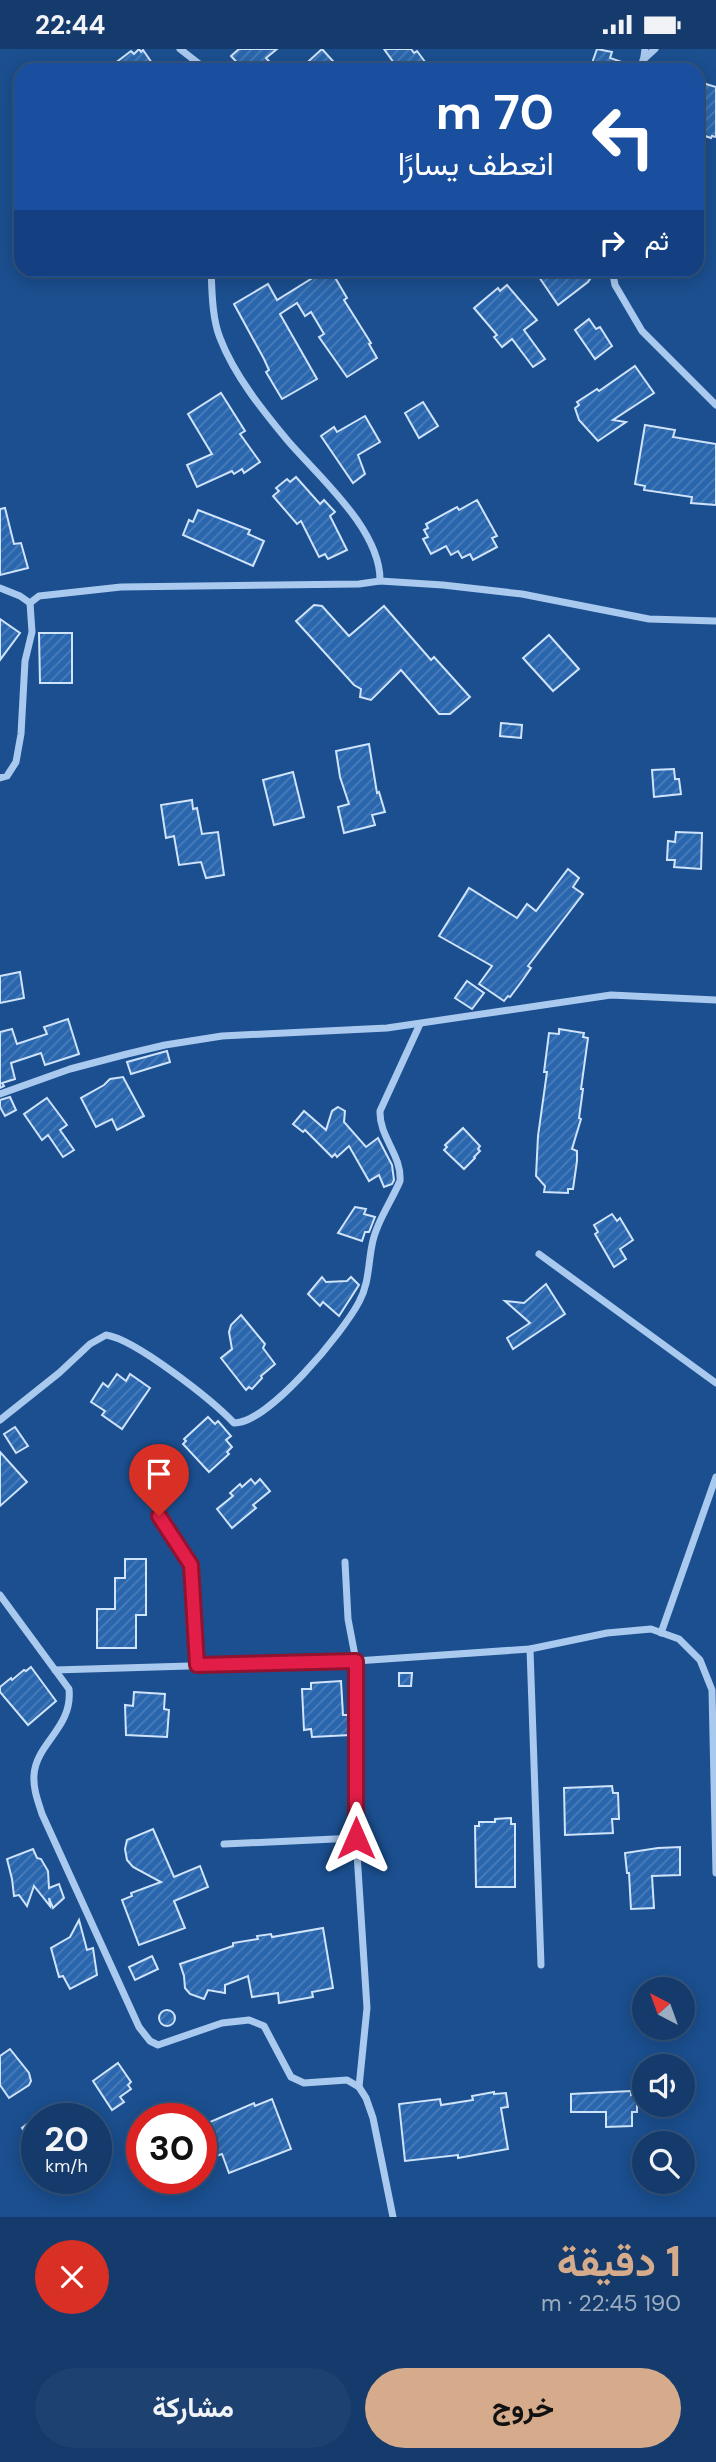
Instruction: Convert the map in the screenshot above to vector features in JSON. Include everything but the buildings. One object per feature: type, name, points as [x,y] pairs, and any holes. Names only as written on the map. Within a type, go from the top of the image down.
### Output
[{"type":"street","points":[[180,49],[198,63]]},
{"type":"street","points":[[643,63],[645,49]]},
{"type":"street","points":[[643,60],[654,49]]},
{"type":"street","points":[[211,277],[220,337],[240,377],[288,440],[333,489],[367,537],[380,568],[380,581]]},
{"type":"street","points":[[614,277],[615,285],[642,331],[716,405]]},
{"type":"street","points":[[30,603],[38,596],[52,593],[121,587],[359,584],[380,581],[522,594],[649,619],[716,621]]},
{"type":"street","points":[[0,588],[30,603]]},
{"type":"street","points":[[0,778],[7,776],[16,762],[21,734],[25,660],[32,632],[30,603]]},
{"type":"street","points":[[0,1094],[70,1069],[165,1045],[222,1036],[387,1028],[611,995],[716,1000]]},
{"type":"street","points":[[0,1420],[59,1373],[90,1344],[106,1335],[126,1341],[144,1353],[211,1401],[234,1423],[251,1417],[285,1392],[336,1337],[360,1302],[365,1289],[372,1244],[398,1187],[401,1174],[398,1161],[379,1122],[380,1111],[420,1024]]},
{"type":"street","points":[[539,1254],[716,1383]]},
{"type":"street","points":[[661,1633],[716,1477]]},
{"type":"street","points":[[159,1516],[191,1565],[197,1665]]},
{"type":"street","points":[[345,1562],[348,1619],[356,1661],[356,1838],[368,2008],[359,2087]]},
{"type":"street","points":[[0,1595],[69,1689],[70,1704],[58,1730],[39,1759],[34,1773],[34,1790],[42,1814],[139,2027],[150,2041],[158,2045],[222,2024],[249,2020],[264,2026],[291,2077],[304,2083],[347,2080],[359,2087],[373,2118],[393,2217]]},
{"type":"street","points":[[55,1670],[356,1661],[530,1649],[607,1633],[651,1629],[679,1639],[700,1660],[712,1690],[716,1873]]},
{"type":"street","points":[[530,1649],[541,1965]]},
{"type":"street","points":[[224,1844],[356,1838]]},
{"type":"route","points":[[159,1516],[191,1565],[197,1665],[356,1661],[356,1838]]}]
